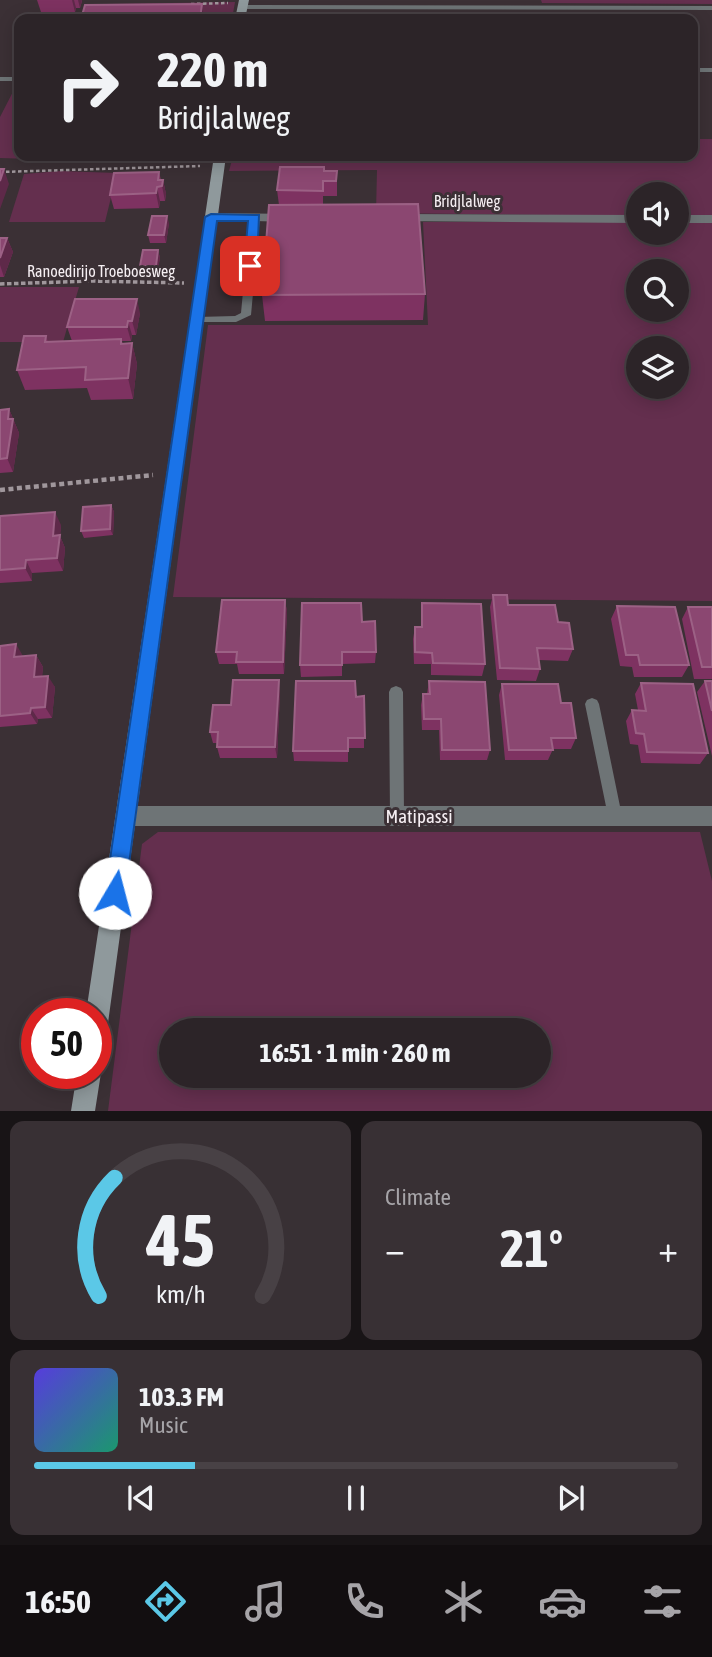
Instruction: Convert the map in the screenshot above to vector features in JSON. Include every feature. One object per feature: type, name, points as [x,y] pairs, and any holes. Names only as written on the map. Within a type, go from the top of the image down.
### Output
[{"type":"main road","points":[[100,998],[219,161]]},
{"type":"main road","points":[[83,1111],[86,1089]]},
{"type":"street","points":[[211,217],[309,218]]},
{"type":"street","name":"Bridjlalweg","points":[[378,218],[626,219]]},
{"type":"street","points":[[689,219],[712,219]]},
{"type":"street","name":"Matipassi","points":[[126,816],[712,816]]},
{"type":"lane","points":[[243,3],[712,8]]},
{"type":"lane","points":[[197,320],[236,319],[246,315],[255,217]]},
{"type":"lane","points":[[396,692],[397,816]]},
{"type":"lane","points":[[592,704],[615,816]]},
{"type":"path","points":[[183,4],[243,3]]},
{"type":"path","points":[[0,172],[59,167],[107,170],[219,161]]},
{"type":"path","name":"Ranoedirijo Troeboesweg","points":[[0,284],[92,281],[202,284]]},
{"type":"path","points":[[0,490],[174,473]]},
{"type":"shaded area","points":[[541,0],[712,0],[712,4],[542,3]]},
{"type":"shaded area","points":[[235,2],[233,14],[102,14],[105,4]]},
{"type":"shaded area","points":[[14,90],[14,158],[0,158],[0,117]]},
{"type":"shaded area","points":[[698,139],[712,139],[712,216],[689,216],[689,182],[626,182],[626,216],[376,213],[377,170],[229,171],[232,161],[698,161]]},
{"type":"shaded area","points":[[60,171],[117,173],[105,222],[9,222],[24,174]]},
{"type":"shaded area","points":[[423,222],[626,222],[626,245],[689,245],[689,223],[712,223],[712,601],[173,597],[208,325],[428,325]]},
{"type":"shaded area","points":[[0,287],[79,287],[63,342],[0,342]]},
{"type":"shaded area","points":[[158,832],[700,832],[712,881],[712,1111],[108,1111],[142,844]]},
{"type":"building","points":[[202,4],[201,14],[82,14],[85,5]]},
{"type":"building","points":[[280,167],[324,167],[324,171],[337,171],[336,181],[323,181],[323,191],[277,190]]},
{"type":"building","points":[[159,172],[158,180],[163,180],[156,193],[110,195],[114,173]]},
{"type":"building","points":[[418,204],[425,294],[262,295],[269,205]]},
{"type":"building","points":[[152,216],[167,216],[164,235],[148,235]]},
{"type":"building","points":[[0,238],[7,238],[0,258]]},
{"type":"building","points":[[143,250],[158,250],[156,266],[140,266]]},
{"type":"building","points":[[75,299],[137,299],[132,321],[128,321],[127,327],[67,327]]},
{"type":"building","points":[[24,336],[46,336],[45,342],[121,339],[121,344],[132,343],[128,378],[85,380],[86,367],[17,370]]},
{"type":"building","points":[[9,409],[8,419],[13,419],[7,458],[0,459],[0,410]]},
{"type":"building","points":[[111,505],[110,529],[81,531],[83,507]]},
{"type":"building","points":[[55,512],[53,536],[60,535],[57,558],[26,560],[25,568],[0,570],[0,516]]},
{"type":"building","points":[[493,595],[507,595],[508,605],[555,605],[558,622],[569,623],[573,649],[537,648],[540,669],[500,668]]},
{"type":"building","points":[[222,600],[285,600],[283,662],[236,662],[237,652],[216,652]]},
{"type":"building","points":[[302,603],[361,603],[362,622],[375,621],[376,652],[342,652],[342,665],[300,665]]},
{"type":"building","points":[[422,603],[481,604],[485,664],[433,663],[432,653],[415,652],[415,627],[422,627]]},
{"type":"building","points":[[617,606],[675,607],[689,665],[640,665],[638,655],[626,655]]},
{"type":"building","points":[[688,607],[712,607],[712,667],[702,667]]},
{"type":"building","points":[[16,644],[14,657],[36,655],[34,677],[48,676],[45,707],[31,708],[30,713],[0,716],[0,646]]},
{"type":"building","points":[[233,680],[279,680],[275,747],[217,747],[218,732],[210,732],[213,705],[231,705]]},
{"type":"building","points":[[296,681],[355,681],[356,697],[364,696],[365,738],[348,738],[348,751],[293,751]]},
{"type":"building","points":[[429,681],[485,682],[490,750],[442,750],[441,719],[424,719],[423,694],[430,694]]},
{"type":"building","points":[[705,681],[712,681],[712,711]]},
{"type":"building","points":[[641,683],[693,684],[708,753],[647,752],[644,734],[636,733],[632,710],[646,711]]},
{"type":"building","points":[[502,684],[558,684],[561,703],[571,703],[576,738],[551,738],[553,750],[509,750]]},
{"type":"route","points":[[115,893],[211,217],[255,217],[250,266]]}]
